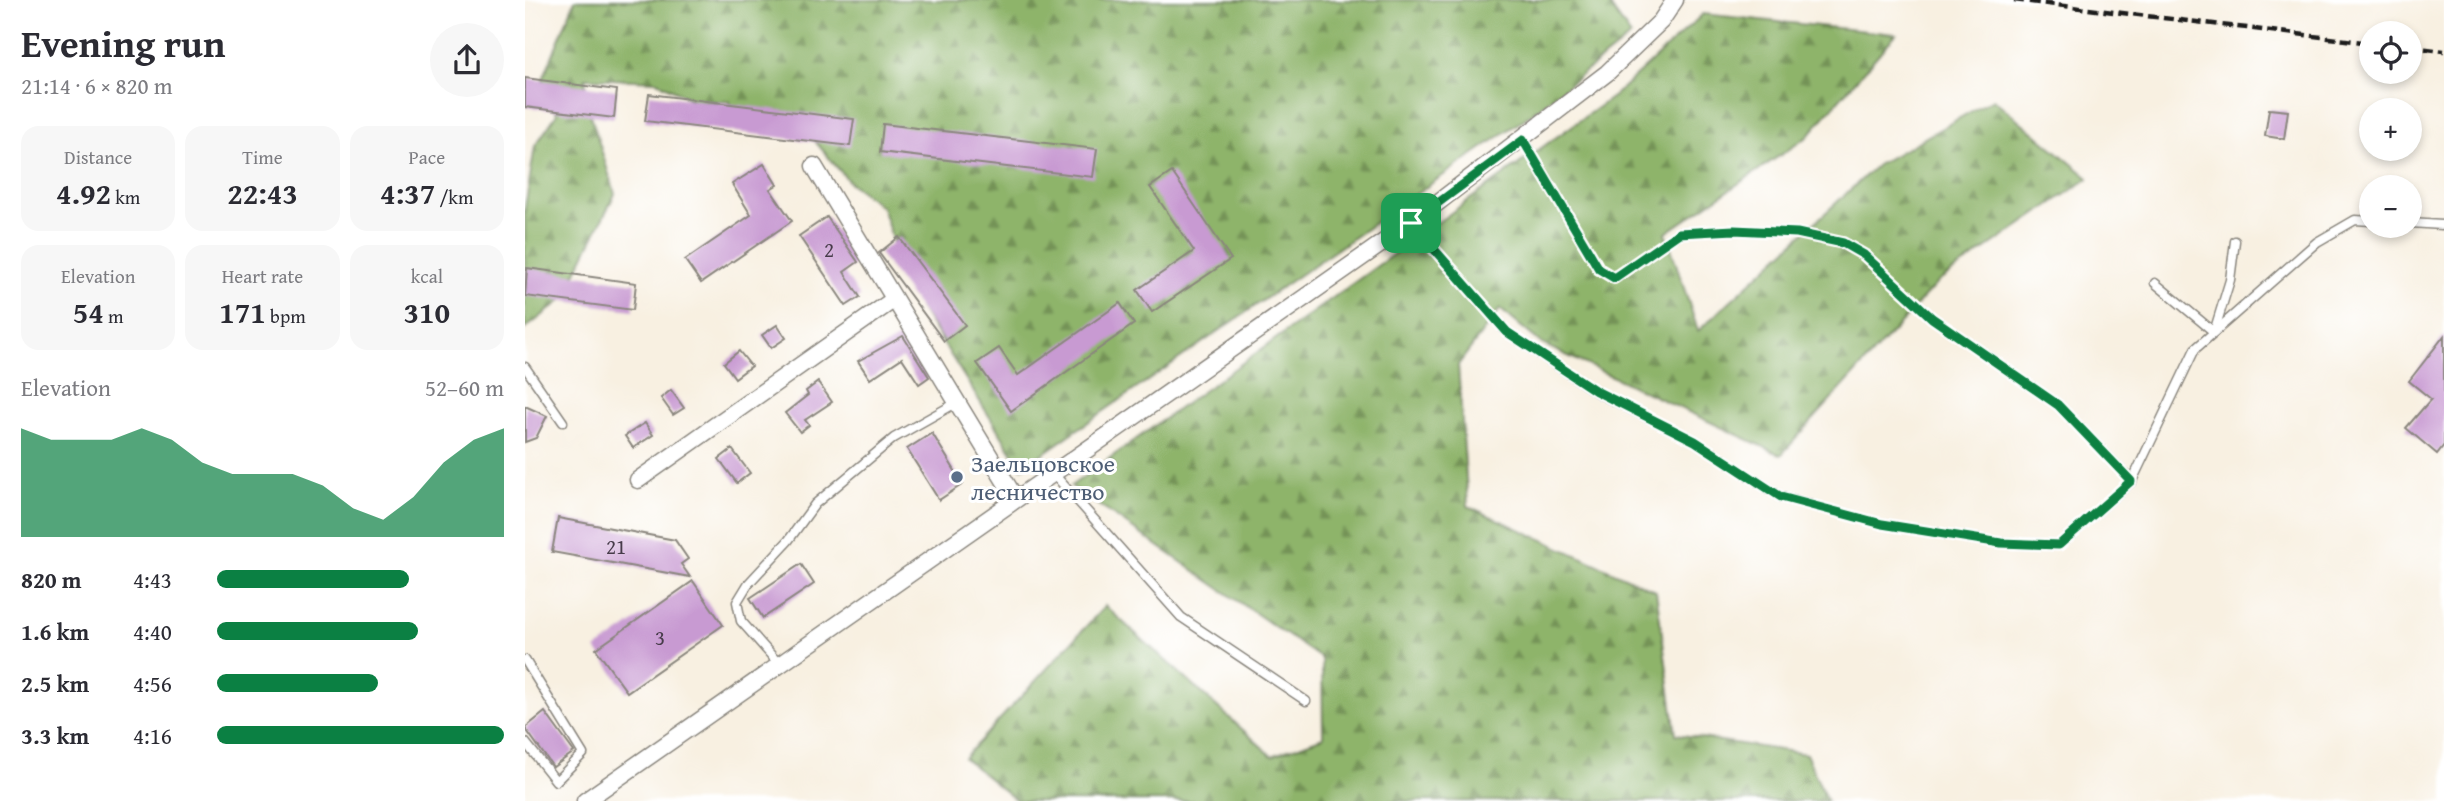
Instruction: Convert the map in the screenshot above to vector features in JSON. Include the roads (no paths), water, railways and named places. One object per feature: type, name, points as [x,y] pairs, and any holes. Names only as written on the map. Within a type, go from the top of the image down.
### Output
[{"type":"street","points":[[585,801],[1411,223],[1523,140],[1607,73],[1661,21],[1675,0]]},
{"type":"street","points":[[814,166],[1015,498]]},
{"type":"street","points":[[638,480],[893,300]]},
{"type":"lane","points":[[1523,140],[1599,269],[1614,278],[1679,233],[1734,230],[1797,233],[1843,243],[1864,255],[1932,318],[2058,405],[2131,481]]},
{"type":"lane","points":[[1411,223],[1507,332],[1596,391],[1695,441],[1781,497],[1882,524],[2001,543],[2059,545],[2131,481],[2195,349],[2317,242],[2359,220]]},
{"type":"lane","points":[[2422,224],[2442,225]]},
{"type":"lane","points":[[2214,332],[2230,280],[2235,241]]},
{"type":"lane","points":[[2155,283],[2214,332]]},
{"type":"lane","points":[[525,367],[528,378],[563,422]]},
{"type":"lane","points":[[779,664],[741,621],[737,603],[748,584],[788,541],[815,504],[894,438],[956,403]]},
{"type":"lane","points":[[1052,472],[1181,617],[1306,701]]},
{"type":"lane","points":[[525,660],[583,754],[556,780],[525,742]]},
{"type":"railway","points":[[2014,0],[2359,42]]},
{"type":"railway","points":[[2422,48],[2444,51]]},
{"type":"place","name":"Заельцовское лесничество","points":[[957,477]]}]
